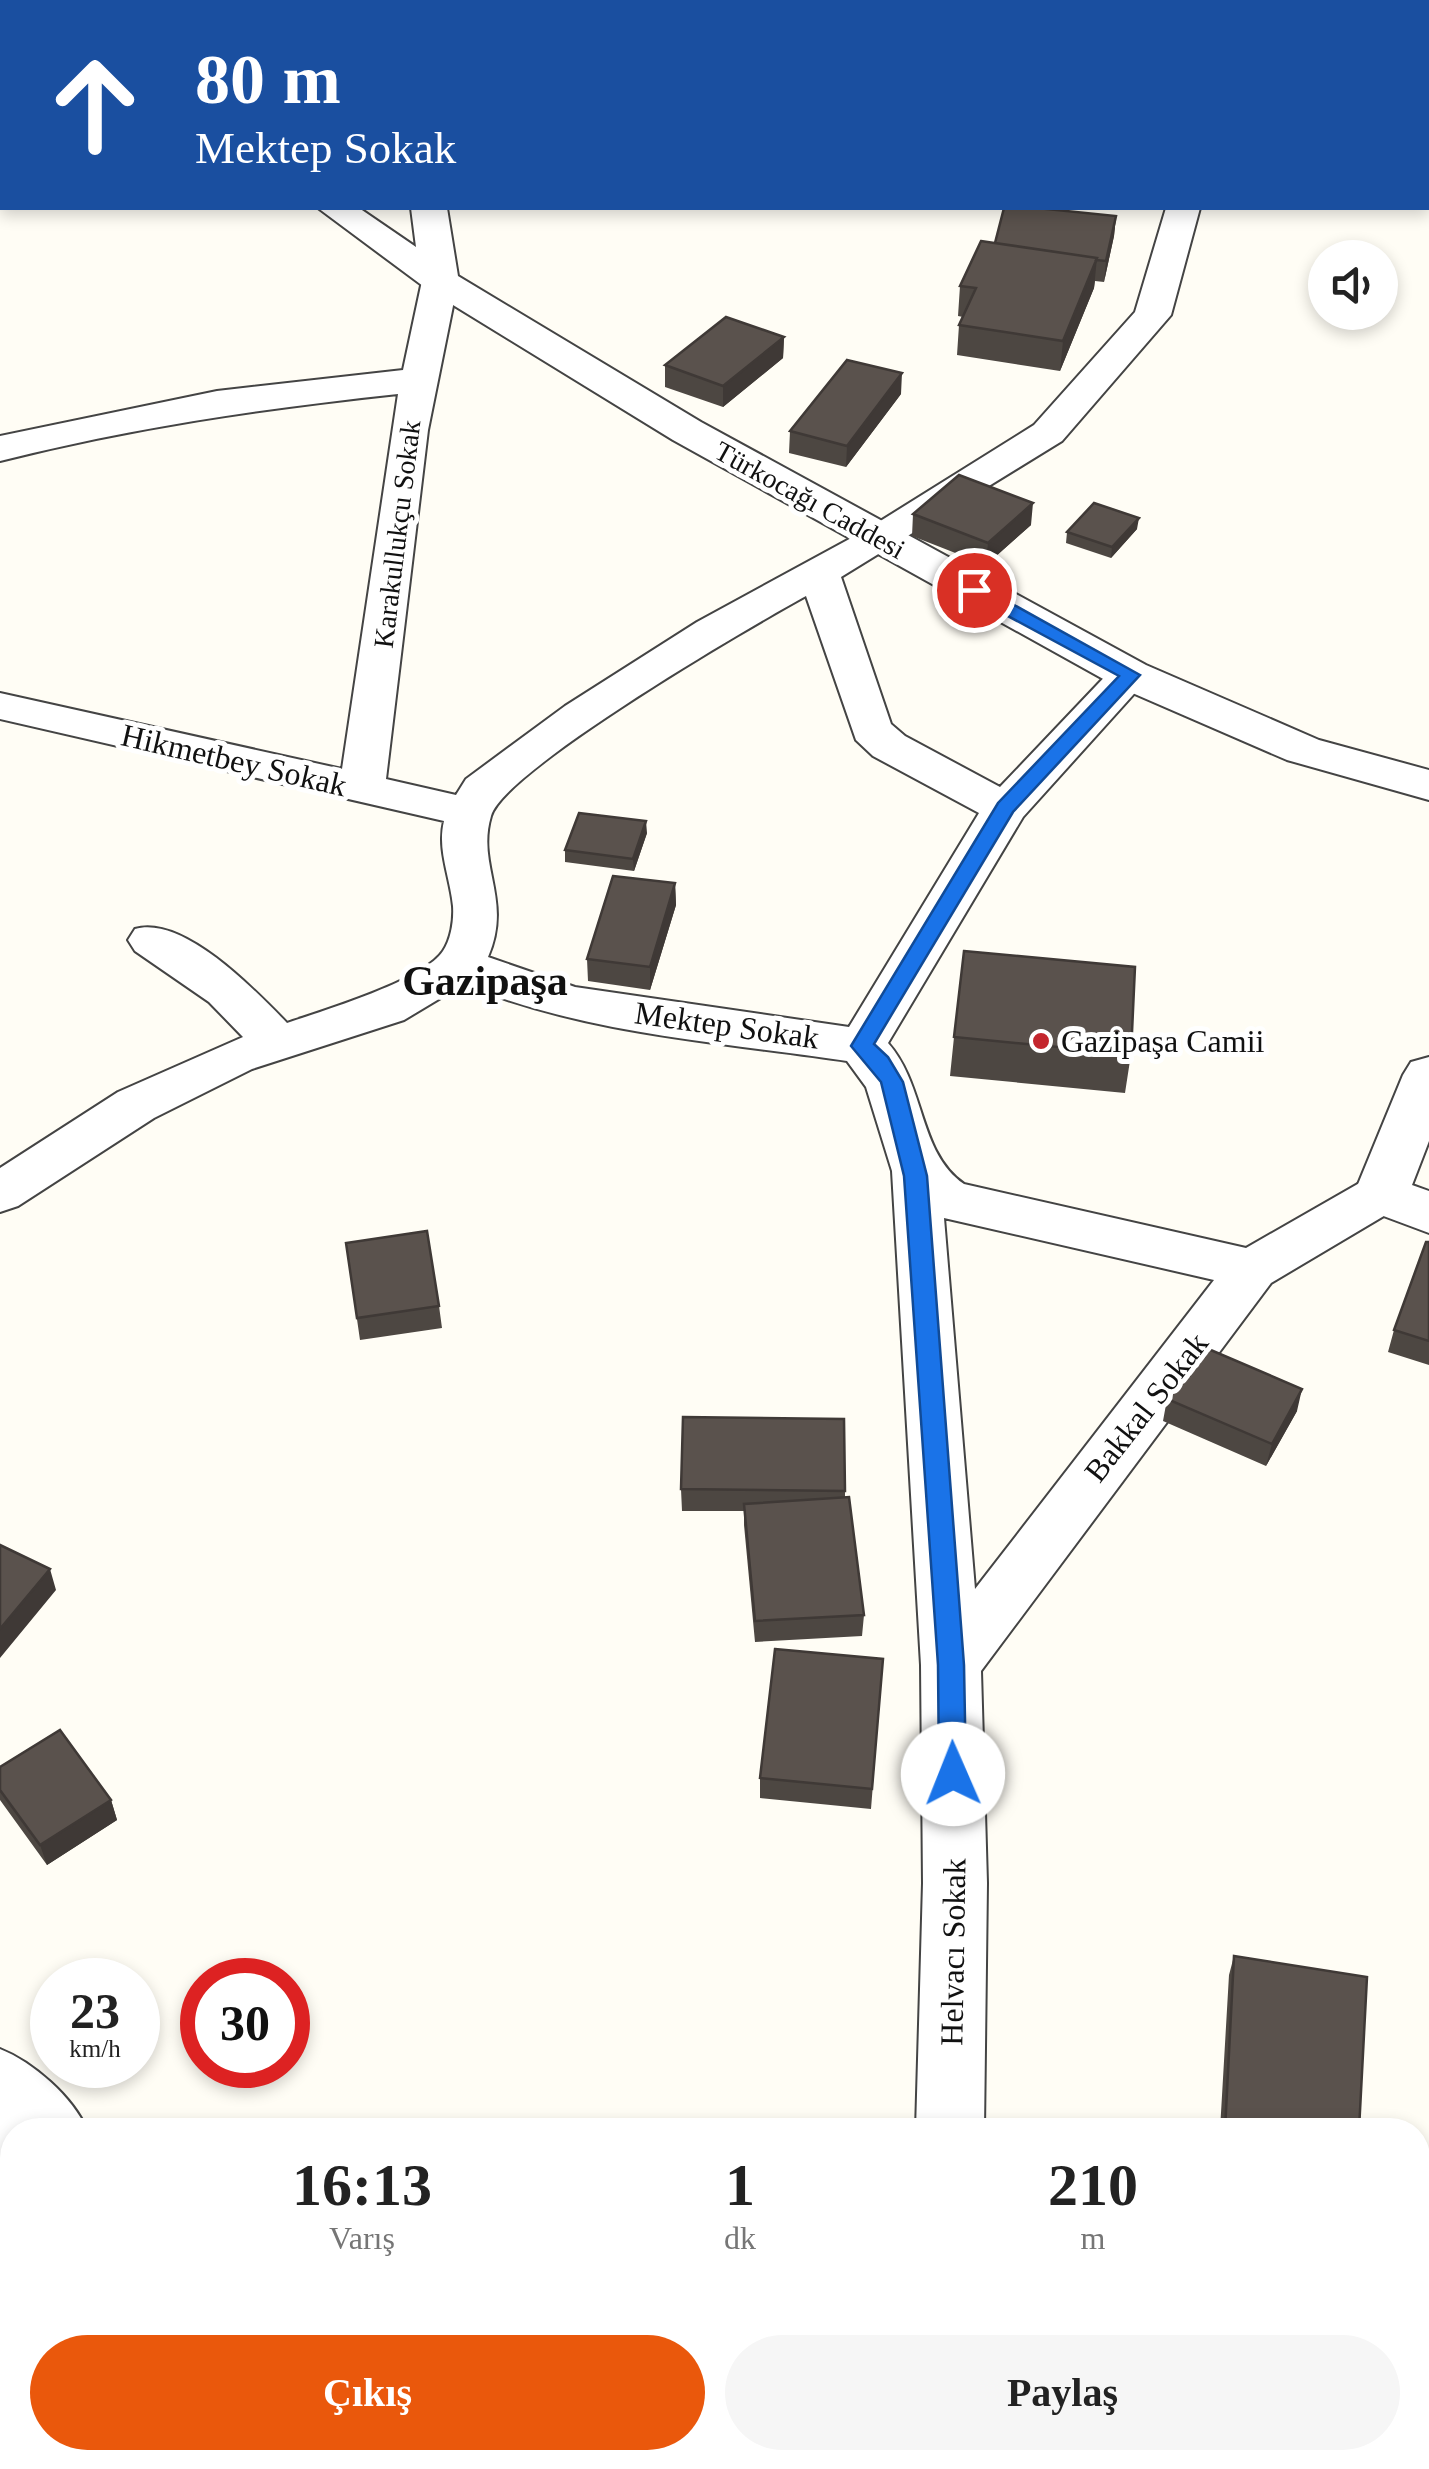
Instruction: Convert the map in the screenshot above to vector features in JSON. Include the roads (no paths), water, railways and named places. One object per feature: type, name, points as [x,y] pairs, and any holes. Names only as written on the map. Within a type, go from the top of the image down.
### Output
[{"type":"street","name":"Türkocağı Caddesi","points":[[339,210],[440,281],[687,432],[1130,675],[1303,750],[1429,785]]},
{"type":"street","points":[[429,210],[440,281]]},
{"type":"street","points":[[0,1194],[136,1105],[235,1057],[388,1008],[461,964],[475,932],[476,906],[463,838],[469,812],[482,789],[550,736],[712,632],[880,539],[1048,434],[1153,314],[1181,210]]},
{"type":"street","name":"Karakullukçu Sokak","points":[[362,789],[418,380],[440,281]]},
{"type":"street","points":[[0,449],[31,438],[217,402],[418,380]]},
{"type":"street","points":[[818,570],[871,730],[890,746],[1005,808]]},
{"type":"street","points":[[862,1046],[1005,808],[1130,675]]},
{"type":"street","name":"Hikmetbey Sokak","points":[[0,706],[469,812]]},
{"type":"street","points":[[152,940],[226,990],[277,1042]]},
{"type":"street","name":"Mektep Sokak","points":[[461,964],[532,993],[575,1004],[862,1046],[880,1062],[892,1082],[916,1176]]},
{"type":"street","points":[[1405,1203],[1429,1076]]},
{"type":"street","points":[[916,1176],[948,1200],[1252,1269]]},
{"type":"street","name":"Helvacı Sokak","points":[[916,1176],[951,1665],[954,1883],[950,2118]]},
{"type":"street","name":"Bakkal Sokak","points":[[951,1665],[1252,1269],[1405,1203]]},
{"type":"place","name":"Gazipaşa Camii","points":[[1041,1041]]},
{"type":"district","name":"Gazipaşa","points":[[485,981]]}]
